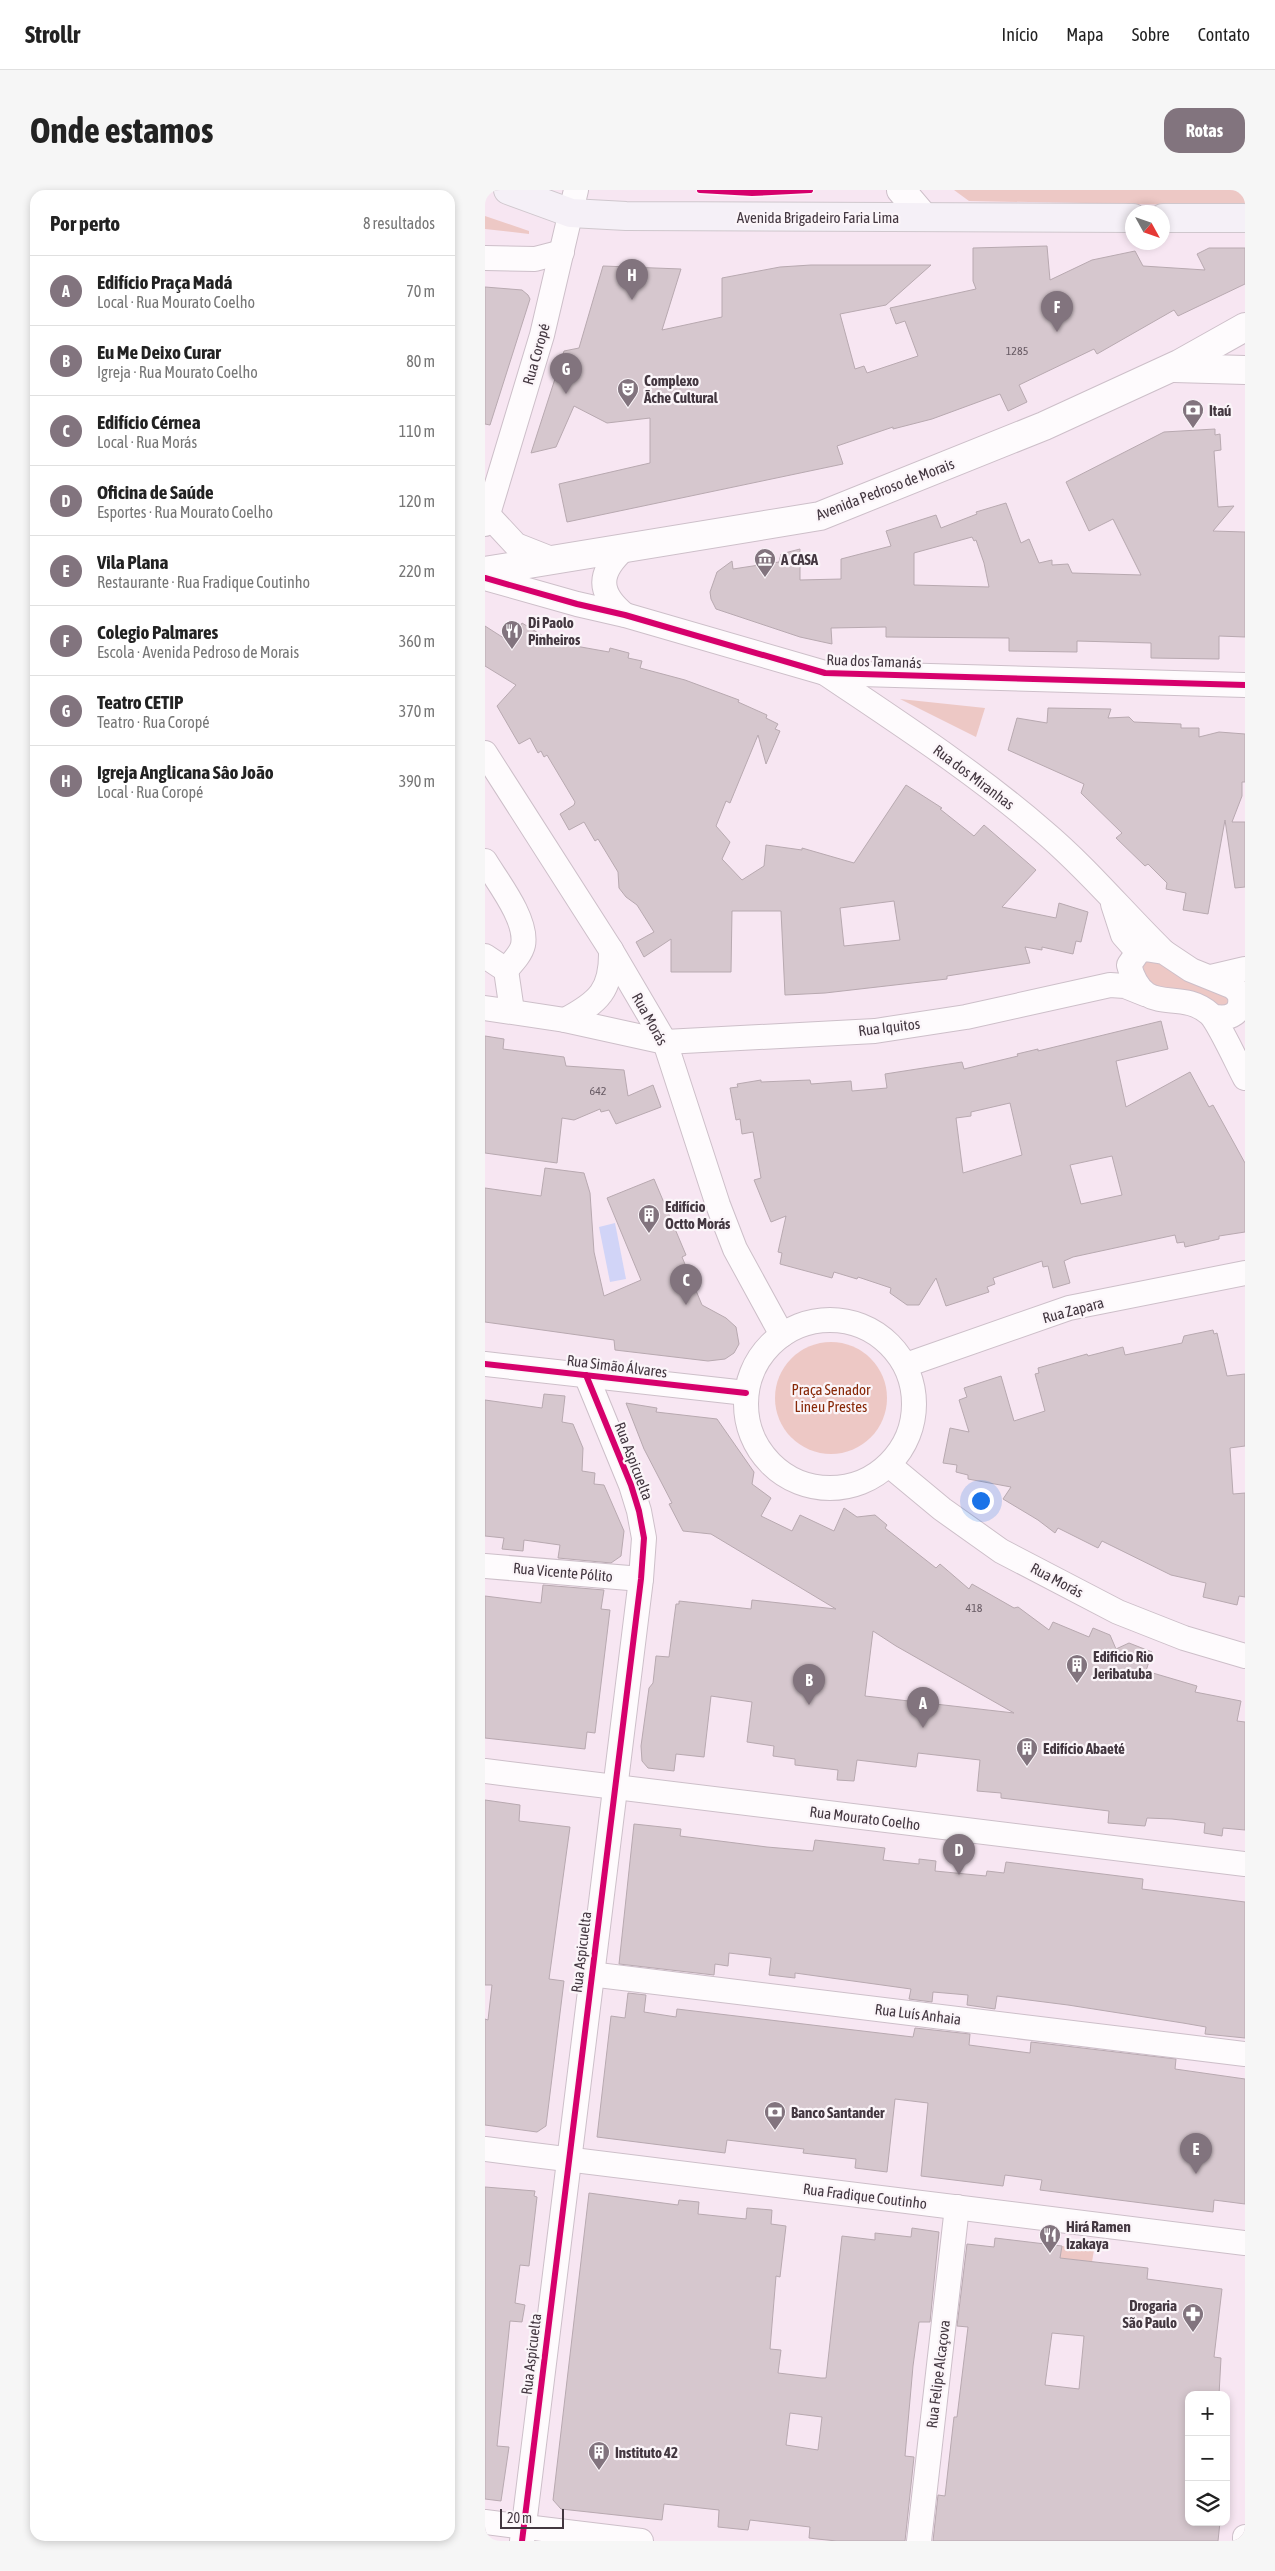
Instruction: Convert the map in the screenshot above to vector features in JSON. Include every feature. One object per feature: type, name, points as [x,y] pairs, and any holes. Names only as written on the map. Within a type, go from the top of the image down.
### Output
[{"type":"highway","name":"Avenida Brigadeiro Faria Lima","points":[[508,190],[573,201],[697,217],[1125,218]]},
{"type":"highway","points":[[1170,218],[1245,218]]},
{"type":"main road","points":[[901,190],[924,217]]},
{"type":"main road","name":"Avenida Pedroso de Morais","points":[[485,571],[820,516],[1044,426],[1175,366],[1245,327]]},
{"type":"main road","name":"Avenida Pedroso de Morais","points":[[1175,366],[1245,350]]},
{"type":"main road","points":[[1175,366],[1245,370]]},
{"type":"street","name":"Rua Coropé","points":[[554,560],[516,545],[486,519],[542,335],[573,201]]},
{"type":"street","points":[[485,258],[535,258],[562,252]]},
{"type":"street","name":"Rua dos Tamanás","points":[[624,549],[607,569],[603,582],[606,596],[625,615]]},
{"type":"street","name":"Rua dos Tamanás","points":[[485,578],[577,604],[625,615],[825,673],[1245,685]]},
{"type":"street","name":"Rua dos Miranhas","points":[[825,673],[938,749],[999,794],[1044,831],[1164,952],[1191,970],[1233,987],[1239,992],[1233,1005]]},
{"type":"street","name":"Rua Morás","points":[[485,753],[611,950],[665,1042],[732,1240],[747,1274],[781,1335]]},
{"type":"street","points":[[485,861],[511,902],[522,928],[523,944],[517,957],[506,970]]},
{"type":"street","name":"Rua dos Miranhas","points":[[1110,896],[1123,935],[1134,958],[1136,984],[1145,994]]},
{"type":"street","points":[[1110,985],[1134,958],[1152,949],[1164,952]]},
{"type":"street","points":[[565,1020],[582,1011],[605,990],[609,979],[611,950]]},
{"type":"street","points":[[485,956],[506,970],[512,1012]]},
{"type":"street","points":[[1211,977],[1245,969]]},
{"type":"street","name":"Rua Iquitos","points":[[485,1008],[565,1020],[665,1042],[875,1031],[966,1017],[1110,985],[1125,986],[1158,999],[1233,1005]]},
{"type":"street","points":[[1233,1005],[1228,1046],[1245,1078]]},
{"type":"street","name":"Rua Zapara","points":[[906,1365],[1069,1308],[1245,1273]]},
{"type":"street","points":[[827,1319],[851,1321],[873,1330],[893,1346],[906,1365],[914,1391],[914,1418],[905,1444],[889,1465],[864,1482],[835,1489],[806,1486],[779,1472],[759,1450],[747,1423],[746,1394],[753,1371],[764,1351],[781,1335],[803,1324],[827,1319]]},
{"type":"street","name":"Rua Simão Álvares","points":[[485,1364],[746,1394]]},
{"type":"street","name":"Rua Aspicuelta","points":[[523,2534],[567,2160],[641,1579],[643,1538],[639,1511],[631,1485],[587,1375]]},
{"type":"street","name":"Rua Morás","points":[[889,1465],[942,1509],[1001,1551],[1119,1612],[1184,1638],[1245,1656]]},
{"type":"street","name":"Rua Vicente Pólito","points":[[485,1566],[641,1579]]},
{"type":"street","name":"Rua Mourato Coelho","points":[[485,1771],[1245,1864]]},
{"type":"street","name":"Rua Luís Anhaia","points":[[590,1974],[1245,2054]]},
{"type":"street","name":"Rua Fradique Coutinho","points":[[485,2149],[1245,2243]]},
{"type":"street","name":"Rua Felipe Alcaçova","points":[[919,2541],[957,2207]]},
{"type":"street","points":[[485,2522],[523,2534],[641,2541]]},
{"type":"green space","points":[[954,190],[1245,190],[1245,206],[969,201]]},
{"type":"green space","points":[[485,216],[529,231],[529,234],[485,229]]},
{"type":"green space","points":[[900,699],[985,708],[976,737]]},
{"type":"green space","points":[[1147,958],[1156,959],[1235,996],[1224,1010],[1183,991],[1157,987],[1143,980],[1139,965]]},
{"type":"green space","name":"Praça Senador Lineu Prestes","points":[[831,1342],[853,1346],[871,1358],[883,1376],[887,1398],[883,1420],[871,1438],[853,1450],[831,1454],[809,1450],[791,1438],[779,1420],[775,1398],[779,1376],[791,1358],[809,1346]]},
{"type":"green space","points":[[1062,2246],[1094,2250],[1092,2262],[1060,2258]]},
{"type":"water","points":[[615,1223],[626,1279],[610,1282],[599,1227]]},
{"type":"building","points":[[1047,246],[1050,280],[1092,260],[1135,251],[1143,266],[1205,270],[1197,254],[1209,248],[1245,248],[1245,284],[1178,316],[1174,310],[1097,354],[1094,349],[1019,385],[1027,402],[1008,411],[1000,394],[932,419],[893,429],[893,427],[837,446],[843,464],[567,522],[559,484],[650,463],[650,418],[607,423],[574,406],[556,447],[531,453],[564,351],[579,348],[603,266],[681,269],[662,330],[722,317],[722,278],[780,267],[811,265],[931,265],[886,305],[840,314],[855,369],[864,366],[867,373],[918,356],[905,321],[896,324],[890,308],[976,289],[973,281],[973,248]]},
{"type":"building","points":[[485,287],[522,290],[530,299],[490,425],[485,424]]},
{"type":"building","points":[[1215,429],[1215,435],[1220,434],[1221,450],[1214,451],[1218,507],[1234,506],[1213,531],[1245,532],[1245,637],[1219,636],[1219,659],[1151,658],[1151,643],[1077,641],[1077,652],[1009,651],[1009,638],[886,637],[886,627],[831,628],[832,644],[800,637],[716,609],[711,599],[710,592],[717,572],[732,561],[733,569],[779,562],[781,554],[800,549],[800,580],[841,579],[841,559],[891,546],[886,531],[936,515],[941,528],[977,514],[976,512],[1006,503],[1021,543],[1029,539],[1039,563],[1052,560],[1052,565],[1068,564],[1072,573],[1141,575],[1113,519],[1089,531],[1066,482],[1164,432]],"holes":[[[972,537],[974,541],[976,540],[984,563],[989,587],[914,585],[914,553]]]},
{"type":"building","points":[[522,623],[553,642],[609,652],[610,648],[629,653],[628,658],[642,661],[640,668],[685,680],[739,700],[738,702],[767,715],[766,718],[778,724],[775,729],[780,731],[766,764],[758,735],[730,803],[726,801],[716,826],[730,842],[722,859],[742,880],[764,866],[766,845],[802,850],[802,848],[854,863],[906,785],[942,808],[940,809],[974,836],[984,825],[1036,870],[1002,907],[1056,918],[1059,903],[1088,912],[1081,942],[1076,941],[1073,954],[1042,947],[1042,950],[1025,947],[1030,963],[947,976],[947,979],[825,993],[785,995],[781,911],[732,911],[731,972],[671,972],[671,939],[644,957],[636,942],[654,932],[637,905],[626,897],[619,888],[618,872],[598,839],[595,841],[584,822],[569,830],[560,814],[574,805],[575,802],[547,755],[544,757],[541,751],[538,753],[530,738],[519,744],[497,706],[516,685],[485,666],[485,626],[510,642]],"holes":[[[894,901],[900,940],[844,946],[840,908]]]},
{"type":"building","points":[[1048,708],[1111,709],[1108,718],[1129,717],[1134,722],[1181,724],[1181,728],[1199,728],[1199,737],[1219,732],[1245,734],[1245,782],[1242,782],[1242,796],[1232,822],[1245,822],[1245,887],[1235,888],[1225,820],[1208,914],[1183,910],[1186,893],[1166,889],[1167,883],[1148,864],[1145,866],[1116,838],[1122,833],[1081,793],[1084,784],[1008,750],[1017,718],[1047,723]]},
{"type":"building","points":[[1161,1021],[1168,1049],[1116,1061],[1126,1107],[1190,1072],[1209,1107],[1213,1105],[1245,1163],[1245,1232],[1219,1236],[1219,1239],[1185,1247],[1184,1242],[1177,1243],[1175,1235],[1073,1257],[1064,1261],[1070,1283],[1053,1288],[1048,1266],[1043,1267],[1042,1261],[993,1278],[995,1284],[987,1287],[989,1292],[946,1306],[936,1278],[919,1305],[907,1305],[890,1293],[891,1288],[858,1277],[857,1279],[834,1272],[832,1278],[780,1264],[782,1253],[778,1252],[786,1216],[771,1222],[754,1180],[761,1178],[753,1132],[742,1134],[740,1119],[736,1120],[730,1088],[738,1087],[737,1084],[761,1080],[761,1082],[810,1080],[811,1084],[851,1081],[852,1091],[887,1088],[885,1074],[962,1062],[964,1069],[1018,1056],[1017,1054],[1038,1049],[1038,1051]],"holes":[[[1010,1103],[1022,1155],[963,1173],[956,1118],[971,1116],[971,1112]],[[1112,1156],[1122,1195],[1081,1204],[1070,1165]]]},
{"type":"building","points":[[485,1036],[504,1039],[503,1049],[564,1057],[566,1066],[624,1070],[628,1096],[653,1085],[661,1107],[616,1124],[609,1110],[601,1112],[600,1109],[574,1120],[562,1118],[557,1163],[485,1153]]},
{"type":"building","points":[[545,1168],[584,1173],[590,1193],[594,1252],[604,1296],[641,1280],[607,1198],[654,1179],[686,1255],[682,1257],[702,1305],[726,1318],[736,1327],[739,1344],[734,1353],[725,1359],[708,1361],[615,1350],[614,1340],[485,1322],[485,1188],[541,1196]]},
{"type":"building","points":[[1213,1330],[1214,1334],[1217,1333],[1227,1376],[1245,1374],[1245,1446],[1230,1448],[1233,1494],[1245,1493],[1245,1597],[1239,1596],[1237,1605],[1203,1597],[1206,1583],[1171,1575],[1102,1541],[1098,1548],[1058,1528],[1055,1533],[1038,1520],[1003,1499],[1011,1487],[968,1479],[968,1475],[956,1472],[957,1465],[943,1463],[950,1428],[969,1432],[959,1400],[967,1397],[964,1388],[1001,1376],[1014,1421],[1045,1411],[1035,1374],[1039,1373],[1038,1368],[1087,1354],[1088,1356],[1123,1347],[1125,1355],[1182,1343],[1184,1336]]},
{"type":"building","points":[[544,1394],[565,1396],[562,1422],[573,1424],[583,1448],[582,1471],[595,1473],[594,1484],[604,1485],[624,1531],[621,1556],[611,1563],[558,1558],[560,1545],[524,1540],[523,1551],[502,1549],[504,1538],[485,1536],[485,1400],[542,1408]]},
{"type":"building","points":[[626,1403],[657,1408],[656,1412],[717,1419],[754,1472],[752,1484],[771,1498],[761,1516],[792,1531],[800,1515],[834,1531],[844,1508],[857,1517],[875,1515],[887,1525],[885,1528],[936,1568],[940,1564],[969,1589],[972,1584],[1014,1608],[1018,1607],[1049,1630],[1053,1622],[1089,1637],[1093,1628],[1110,1635],[1116,1649],[1129,1643],[1152,1652],[1146,1671],[1197,1686],[1195,1692],[1241,1701],[1237,1721],[1245,1722],[1245,1830],[1223,1828],[1222,1836],[1204,1833],[1205,1823],[1172,1819],[1147,1818],[1145,1826],[1108,1823],[1109,1811],[1001,1798],[1001,1793],[977,1791],[980,1760],[918,1753],[916,1767],[857,1760],[854,1781],[837,1780],[838,1770],[795,1765],[795,1759],[773,1756],[774,1746],[747,1742],[752,1702],[711,1696],[704,1757],[676,1754],[674,1771],[648,1768],[642,1761],[641,1746],[649,1688],[653,1683],[656,1656],[669,1657],[676,1604],[679,1604],[679,1601],[751,1609],[752,1600],[836,1609],[711,1534],[683,1531],[669,1504],[672,1503],[644,1449]],"holes":[[[873,1631],[1014,1713],[865,1696]]]},
{"type":"building","points":[[543,1585],[604,1590],[601,1609],[610,1610],[595,1733],[587,1732],[585,1749],[485,1738],[485,1596],[541,1603]]},
{"type":"building","points":[[485,1800],[520,1805],[519,1821],[570,1827],[549,1979],[564,1981],[546,2126],[537,2132],[485,2125],[485,2019],[488,2020],[492,1985],[485,1985]]},
{"type":"building","points":[[634,1824],[681,1829],[680,1836],[767,1847],[813,1851],[815,1840],[885,1848],[883,1860],[919,1864],[919,1859],[936,1861],[935,1871],[986,1876],[987,1871],[1004,1873],[1006,1862],[1143,1879],[1142,1889],[1245,1902],[1245,2038],[1205,2034],[1206,2027],[1183,2023],[997,1996],[995,2009],[967,2005],[968,1995],[933,1992],[932,2002],[909,1999],[911,1989],[795,1973],[795,1978],[769,1975],[771,1958],[729,1953],[728,1966],[715,1964],[714,1975],[619,1964]]},
{"type":"building","points":[[628,1993],[646,1995],[644,2012],[676,2017],[677,2009],[913,2037],[915,2028],[970,2034],[969,2045],[1030,2053],[1031,2042],[1176,2059],[1175,2069],[1245,2079],[1245,2204],[1214,2200],[1213,2212],[1040,2190],[1042,2180],[1005,2175],[1003,2186],[921,2176],[928,2103],[895,2099],[887,2172],[855,2168],[856,2159],[803,2153],[804,2149],[727,2140],[725,2153],[597,2137],[611,2016],[625,2018]]},
{"type":"building","points":[[485,2187],[535,2191],[534,2196],[537,2197],[529,2266],[520,2265],[515,2303],[525,2305],[522,2322],[510,2321],[497,2446],[509,2447],[501,2501],[485,2499]]},
{"type":"building","points":[[589,2193],[678,2205],[679,2200],[699,2202],[698,2214],[746,2219],[747,2208],[772,2210],[771,2224],[786,2226],[780,2277],[776,2276],[770,2349],[781,2350],[778,2373],[821,2378],[826,2378],[842,2236],[875,2240],[875,2233],[911,2237],[912,2228],[939,2232],[930,2322],[919,2322],[913,2366],[905,2456],[914,2457],[905,2541],[837,2541],[809,2538],[810,2527],[750,2520],[748,2530],[718,2527],[719,2510],[664,2504],[662,2520],[561,2509],[553,2500]],"holes":[[[790,2413],[822,2417],[818,2450],[786,2445]]]},
{"type":"building","points":[[995,2238],[1062,2246],[1060,2258],[1148,2268],[1147,2279],[1222,2289],[1214,2357],[1221,2358],[1219,2391],[1185,2391],[1185,2526],[1220,2526],[1218,2541],[933,2541],[938,2495],[945,2496],[954,2417],[957,2417],[968,2327],[957,2326],[967,2244],[994,2247]],"holes":[[[1052,2333],[1084,2336],[1079,2389],[1045,2385]]]},
{"type":"cycle path","points":[[700,190],[752,193],[810,190]]},
{"type":"cycle path","points":[[485,578],[577,604],[625,615],[825,673],[1245,685]]},
{"type":"cycle path","points":[[485,1364],[746,1393]]},
{"type":"cycle path","points":[[522,2541],[641,1579],[644,1538],[639,1511],[631,1485],[586,1375]]},
{"type":"place","name":"Igreja Anglicana Sâo João","points":[[632,300]]},
{"type":"place","name":"Colegio Palmares","points":[[1057,332]]},
{"type":"place","name":"Teatro CETIP","points":[[566,394]]},
{"type":"place","name":"Complexo Āche Cultural","points":[[628,408]]},
{"type":"place","name":"Itaú","points":[[1193,429]]},
{"type":"place","name":"A CASA","points":[[765,578]]},
{"type":"place","name":"Di Paolo Pinheiros","points":[[512,650]]},
{"type":"place","name":"Edifício Octto Morás","points":[[649,1234]]},
{"type":"place","name":"Edifício Cérnea","points":[[686,1305]]},
{"type":"place","name":"Edificio Rio Jeribatuba","points":[[1077,1684]]},
{"type":"place","name":"Eu Me Deixo Curar","points":[[809,1705]]},
{"type":"place","name":"Edifício Praça Madá","points":[[923,1728]]},
{"type":"place","name":"Edifício Abaeté","points":[[1027,1767]]},
{"type":"place","name":"Oficina de Saúde","points":[[959,1875]]},
{"type":"place","name":"Banco Santander","points":[[775,2131]]},
{"type":"place","name":"Vila Plana","points":[[1196,2174]]},
{"type":"place","name":"Hirá Ramen Izakaya","points":[[1050,2254]]},
{"type":"place","name":"Drogaria São Paulo","points":[[1193,2333]]},
{"type":"place","name":"Instituto 42","points":[[599,2471]]}]
